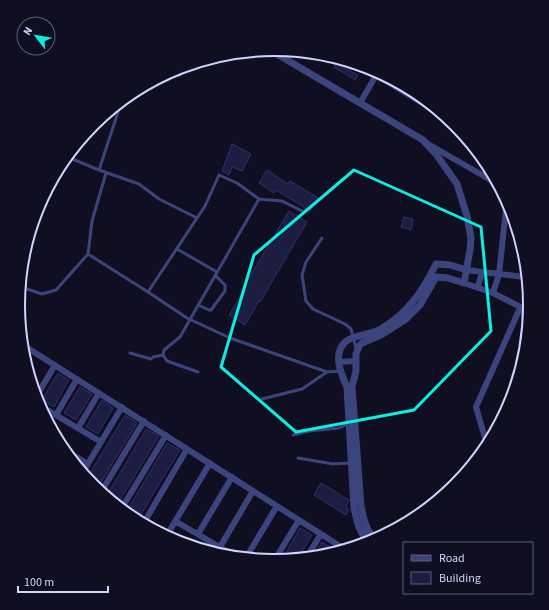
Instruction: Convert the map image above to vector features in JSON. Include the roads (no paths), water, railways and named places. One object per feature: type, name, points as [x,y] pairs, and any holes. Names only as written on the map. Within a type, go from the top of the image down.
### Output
[{"type":"street","points":[[280,56],[492,181]]},
{"type":"street","points":[[360,103],[375,77]]},
{"type":"street","points":[[423,140],[444,164],[457,184],[468,216],[471,238],[464,283]]},
{"type":"street","points":[[493,293],[499,274],[506,212]]},
{"type":"street","points":[[372,535],[363,518],[349,424],[347,387],[340,371],[339,362],[341,347],[345,341],[379,330],[398,317],[415,301],[436,264],[450,265],[467,270],[522,277]]},
{"type":"street","points":[[478,287],[482,272]]},
{"type":"street","points":[[364,538],[362,536],[357,522],[354,508],[355,462],[352,387],[357,350],[362,343],[381,335],[406,319],[420,305],[436,277],[448,278],[478,287],[493,293],[524,309]]},
{"type":"street","points":[[486,438],[476,407],[520,308]]},
{"type":"street","points":[[29,349],[339,546]]},
{"type":"street","points":[[339,362],[356,361]]},
{"type":"street","points":[[40,390],[55,365]]},
{"type":"street","points":[[344,379],[354,377]]},
{"type":"street","points":[[56,415],[77,379]]},
{"type":"street","points":[[78,428],[99,393]]},
{"type":"street","points":[[85,468],[122,407]]},
{"type":"street","points":[[49,411],[101,442]]},
{"type":"street","points":[[104,487],[144,421]]},
{"type":"street","points":[[124,504],[166,435]]},
{"type":"street","points":[[146,519],[188,449]]},
{"type":"street","points":[[77,457],[88,464]]},
{"type":"street","points":[[169,532],[210,463]]},
{"type":"street","points":[[198,534],[232,477]]},
{"type":"street","points":[[175,521],[220,548],[254,491]]},
{"type":"street","points":[[249,553],[277,506]]},
{"type":"street","points":[[278,554],[299,520]]},
{"type":"street","points":[[310,552],[320,534]]},
{"type":"lane","points":[[99,170],[119,110]]},
{"type":"lane","points":[[72,159],[106,173],[139,184],[159,199],[197,218]]},
{"type":"lane","points":[[26,288],[42,294],[56,290],[88,254],[92,221],[106,173]]},
{"type":"lane","points":[[148,292],[205,206],[219,175],[237,183],[259,199],[282,202],[302,211]]},
{"type":"lane","points":[[130,353],[151,359],[162,355],[164,350],[180,337],[259,199]]},
{"type":"lane","points":[[322,238],[306,262],[302,275],[306,301],[313,309],[345,324],[351,330],[357,350]]},
{"type":"lane","points":[[177,249],[216,274],[225,284],[225,291],[211,310],[198,305]]},
{"type":"lane","points":[[88,254],[190,319],[230,338],[327,372],[340,371]]},
{"type":"lane","points":[[162,355],[167,361],[198,372]]},
{"type":"lane","points":[[262,398],[302,389],[327,372]]},
{"type":"lane","points":[[293,435],[309,431],[339,428],[349,424]]},
{"type":"lane","points":[[298,458],[333,464],[355,462]]}]
